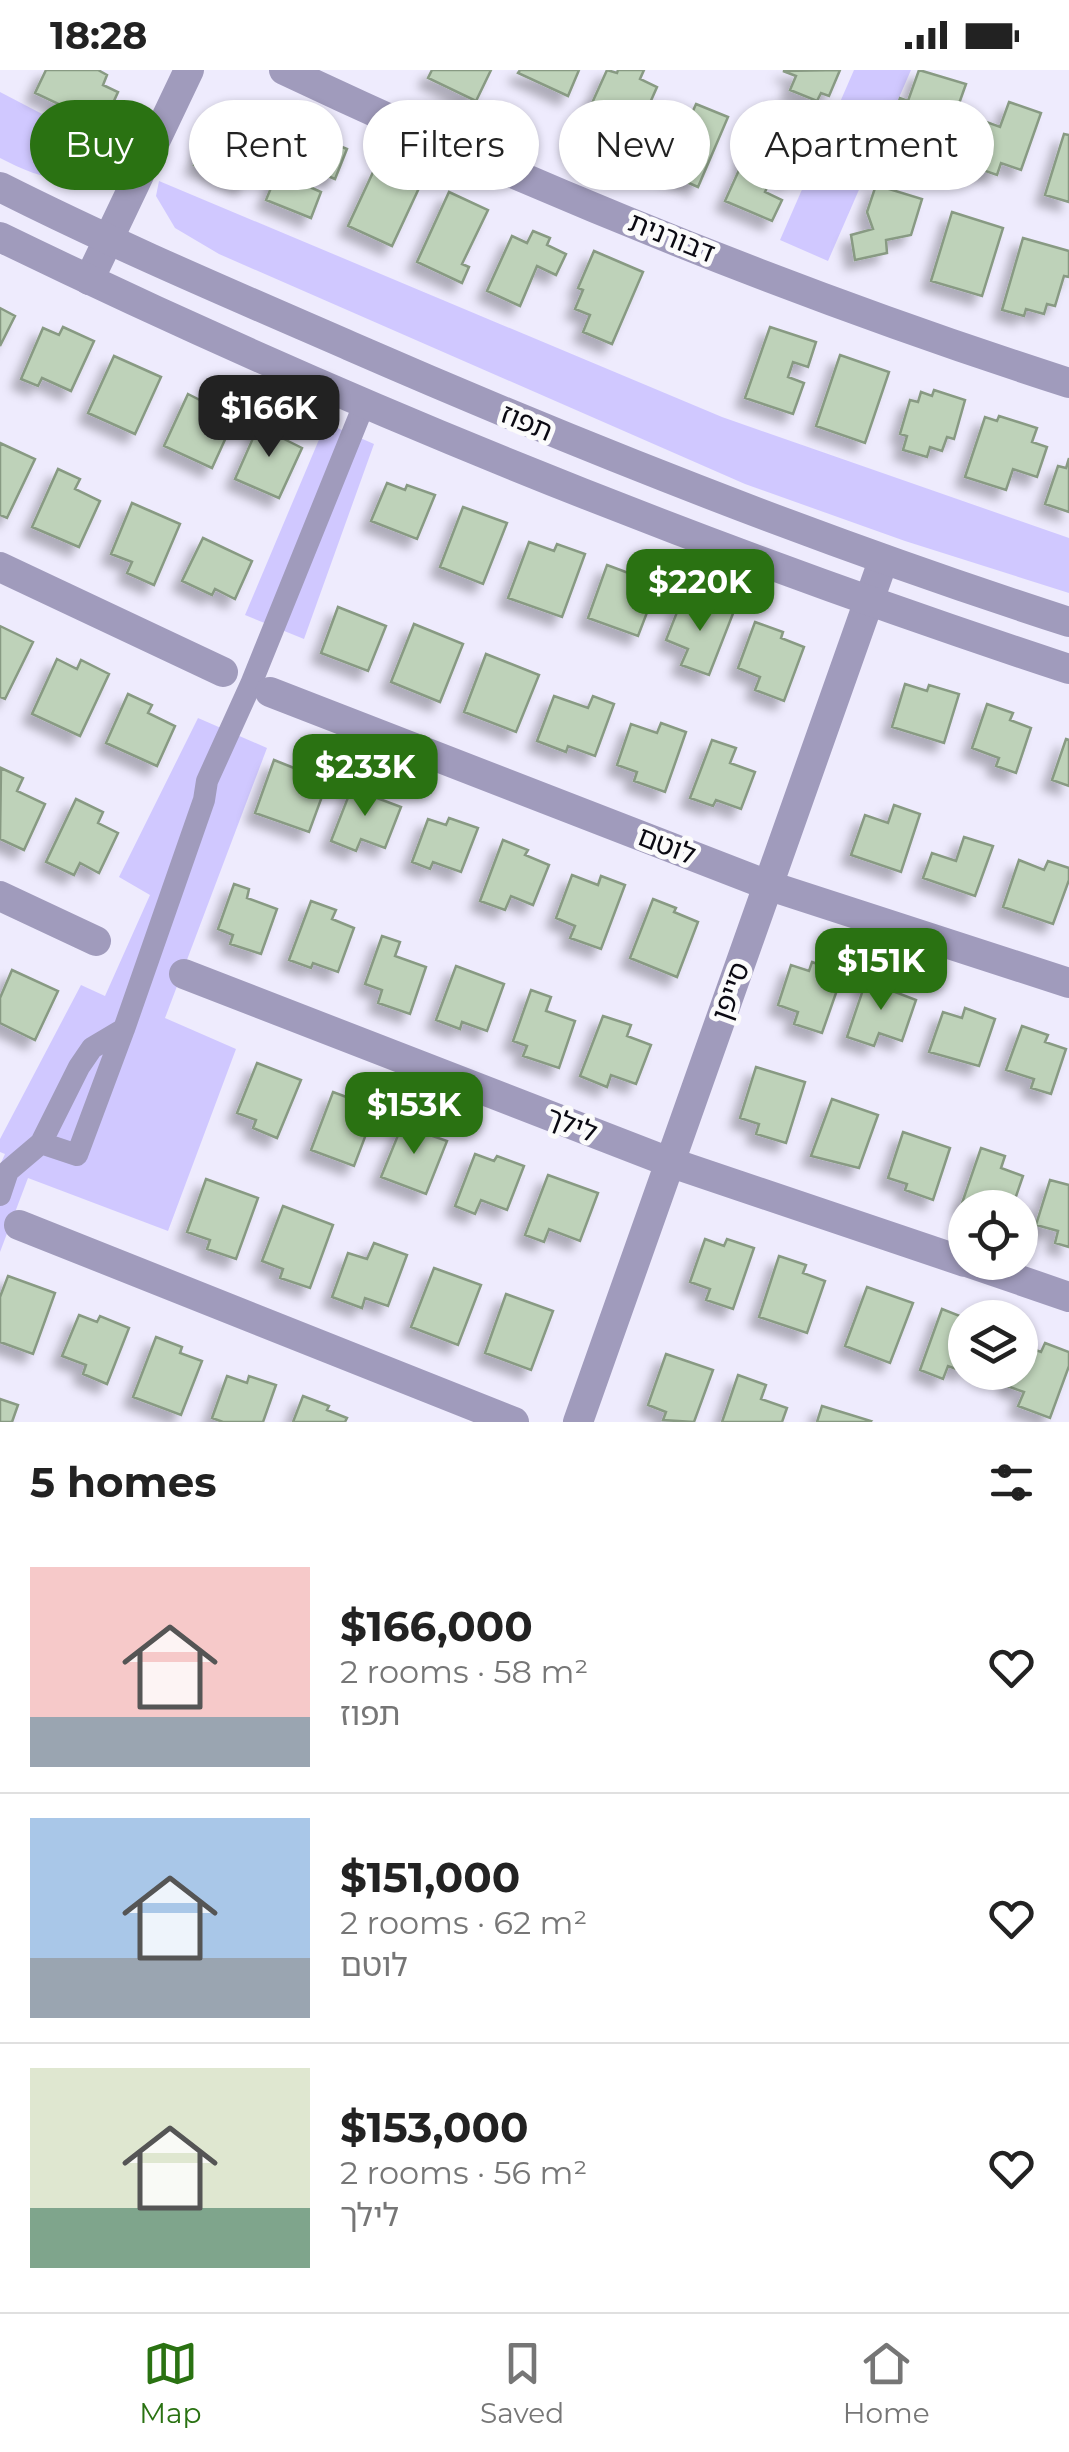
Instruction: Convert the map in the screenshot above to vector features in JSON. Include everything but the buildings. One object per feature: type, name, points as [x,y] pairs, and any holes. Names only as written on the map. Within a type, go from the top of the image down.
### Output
[{"type":"street","points":[[90,280],[189,70]]},
{"type":"street","name":"דבורנית","points":[[284,70],[469,153],[665,234],[858,309],[1069,383]]},
{"type":"street","name":"תפוז","points":[[0,187],[109,240],[522,420],[726,503],[884,561],[1069,622]]},
{"type":"street","name":"תפוז","points":[[0,237],[366,402],[615,507],[869,603],[1069,669]]},
{"type":"street","points":[[41,1144],[77,1155],[204,800],[207,781],[251,684],[366,402]]},
{"type":"street","name":"סייפן","points":[[578,1422],[884,561]]},
{"type":"street","points":[[0,567],[224,672]]},
{"type":"street","name":"לוטם","points":[[270,692],[768,885],[1069,983]]},
{"type":"street","points":[[0,896],[96,941]]},
{"type":"street","name":"לילך","points":[[184,974],[669,1162],[948,1256]]},
{"type":"street","points":[[0,1195],[8,1172],[41,1144],[92,1048],[124,1029]]},
{"type":"street","points":[[19,1225],[514,1422]]},
{"type":"street","name":"לילך","points":[[1019,1280],[1069,1297]]},
{"type":"shaded area","points":[[854,70],[911,70],[898,100],[841,100]]},
{"type":"shaded area","points":[[0,92],[30,108],[30,172],[0,158]]},
{"type":"shaded area","points":[[169,185],[722,417],[1069,538],[1069,593],[905,541],[745,484],[219,254],[175,228],[156,196],[157,190],[169,190]]},
{"type":"shaded area","points":[[802,190],[859,190],[828,261],[780,240]]},
{"type":"shaded area","points":[[326,423],[374,444],[304,639],[245,615]]},
{"type":"shaded area","points":[[198,718],[267,748],[165,1018],[236,1049],[168,1231],[28,1178],[0,1252],[0,1165],[5,1154],[0,1152],[0,1139],[81,985],[105,996],[150,895],[119,877]]}]
